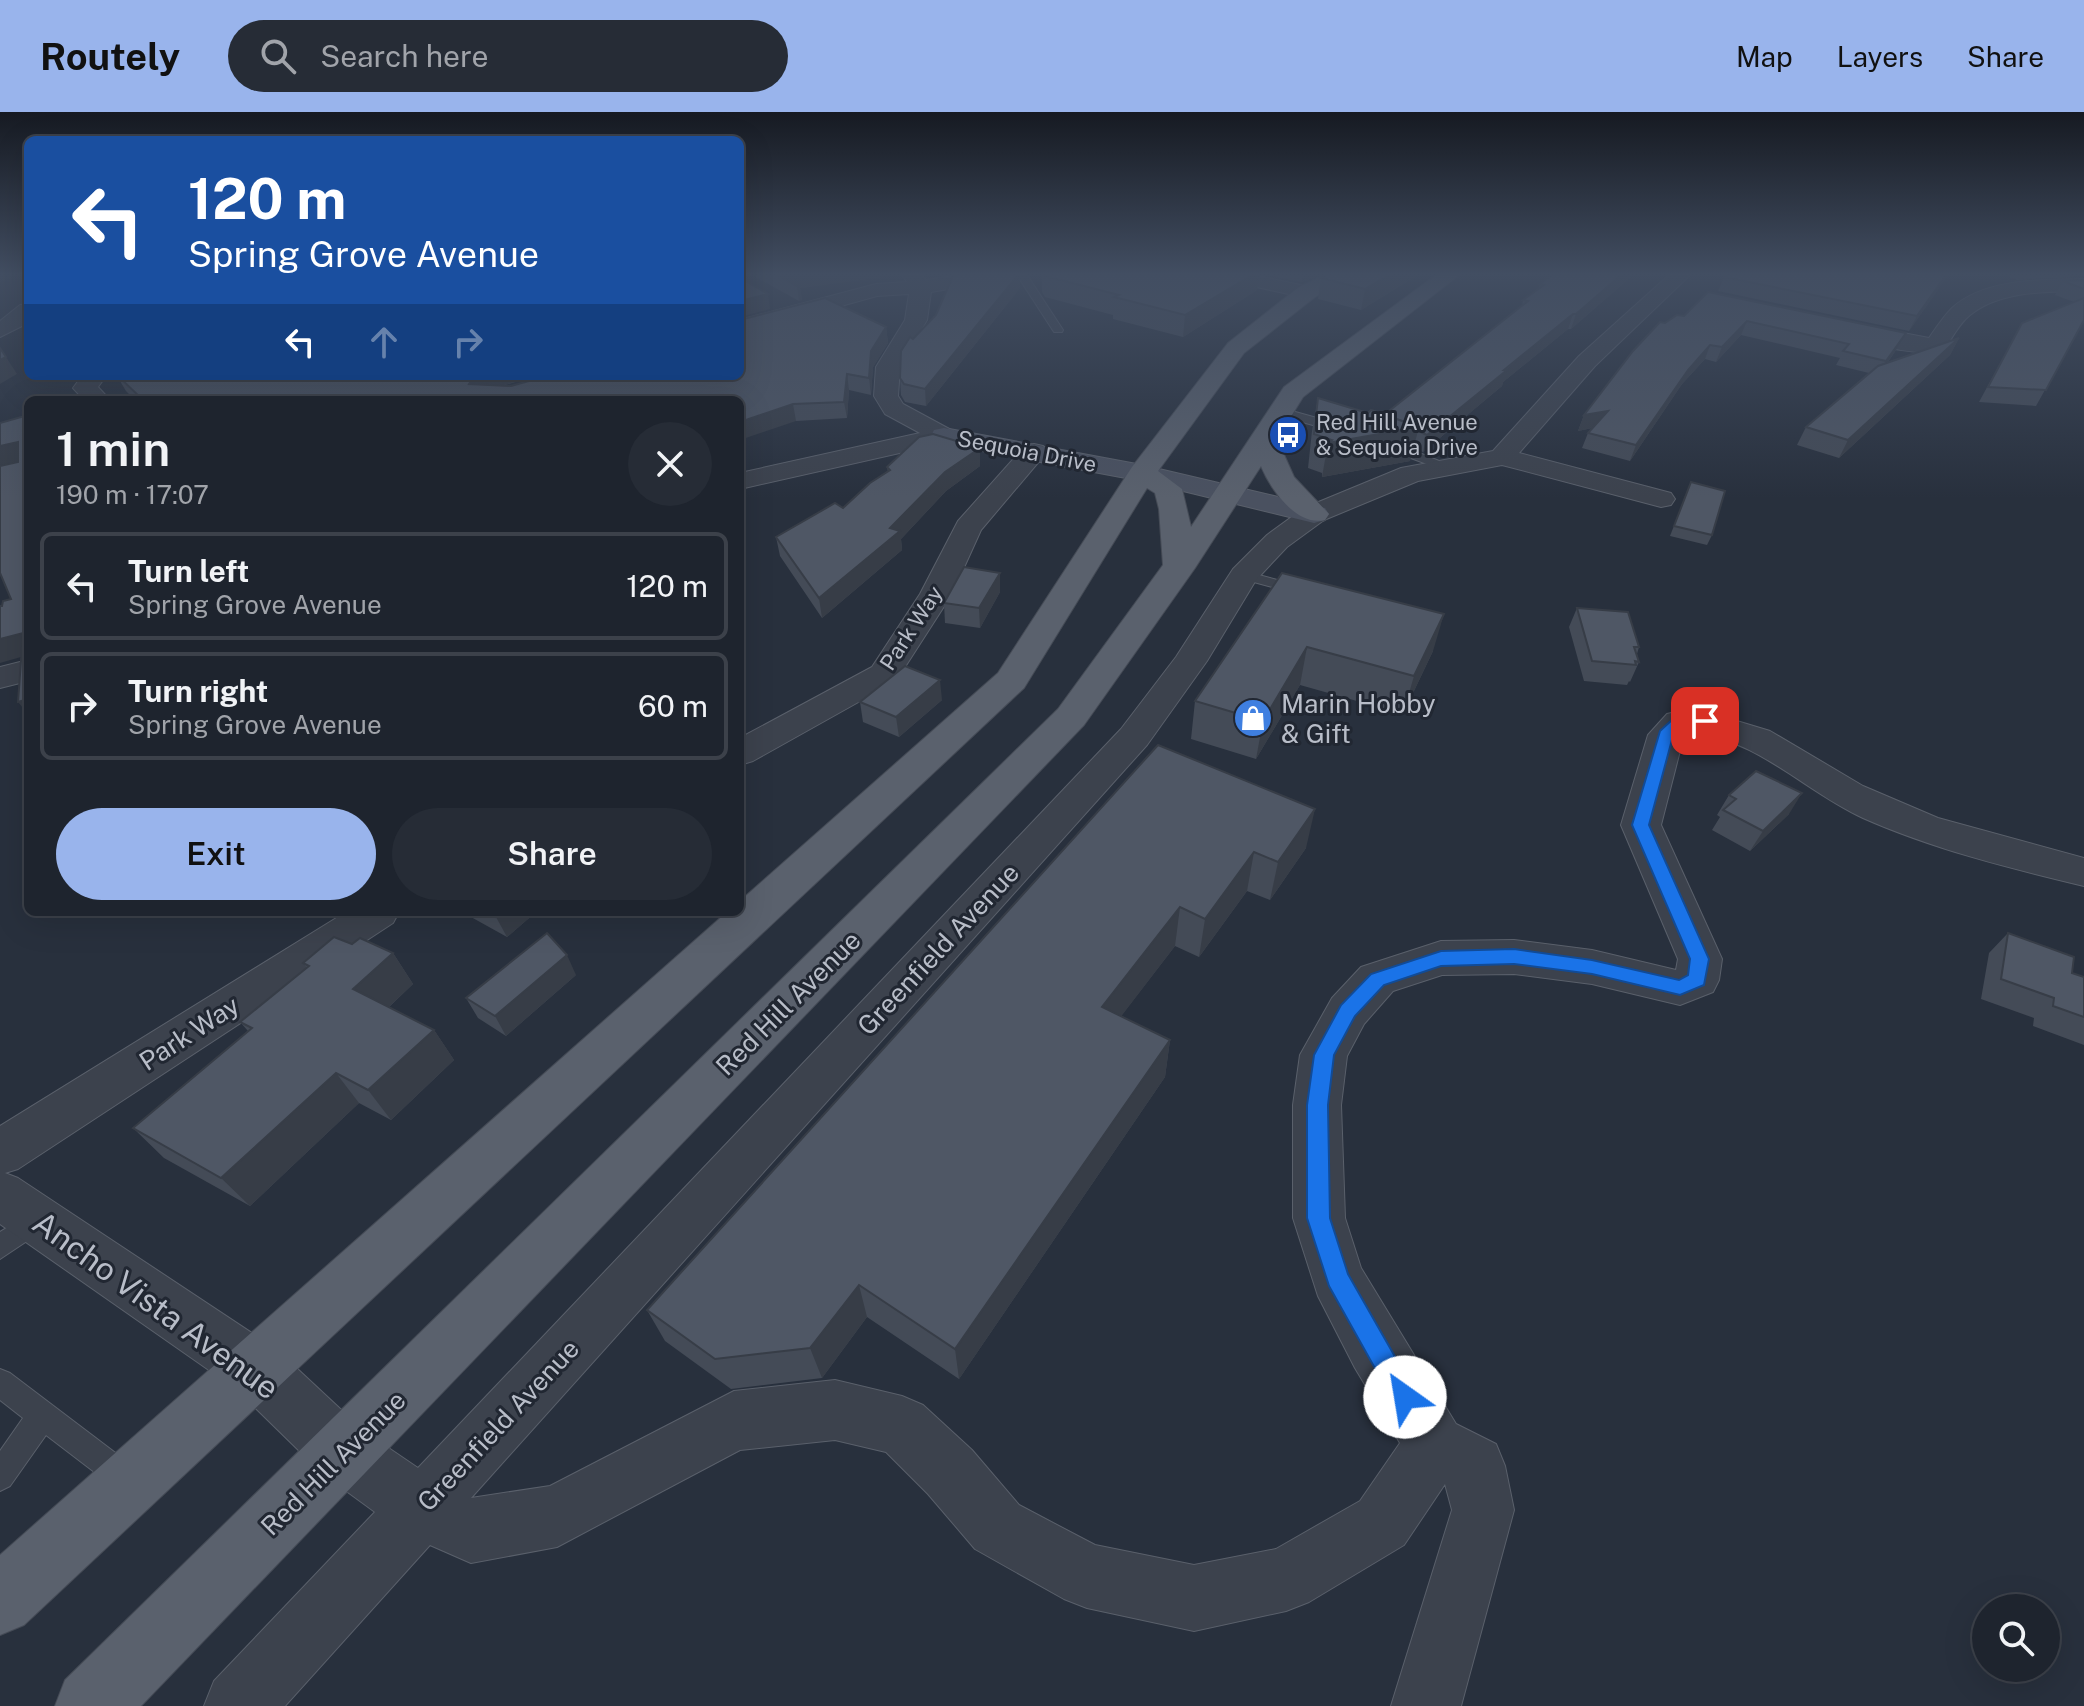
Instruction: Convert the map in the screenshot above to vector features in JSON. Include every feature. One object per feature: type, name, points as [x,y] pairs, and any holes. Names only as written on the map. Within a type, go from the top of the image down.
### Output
[{"type":"main road","points":[[0,1601],[1011,680],[1142,473],[1235,349]]},
{"type":"main road","name":"Red Hill Avenue","points":[[91,1706],[1071,717],[1231,492],[1293,392],[1350,349]]},
{"type":"main road","points":[[1264,439],[1281,480],[1314,514]]},
{"type":"main road","points":[[1142,473],[1168,489],[1174,509],[1179,568]]},
{"type":"street","points":[[898,349],[888,367],[886,396],[894,409],[944,436]]},
{"type":"street","points":[[1600,349],[1502,457],[1661,499]]},
{"type":"street","points":[[91,380],[85,388],[94,396]]},
{"type":"street","name":"Sequoia Drive","points":[[744,480],[944,436],[1142,473],[1314,514]]},
{"type":"street","name":"Park Way","points":[[744,751],[884,674],[936,594],[968,527],[1034,452]]},
{"type":"street","name":"Greenfield Avenue","points":[[239,1706],[1134,737],[1190,661],[1244,575],[1277,541],[1314,514],[1411,474],[1502,457]]},
{"type":"street","points":[[0,678],[24,671]]},
{"type":"street","points":[[1426,1706],[1483,1510],[1474,1466],[1435,1445],[1375,1348],[1337,1278],[1319,1218],[1317,1105],[1324,1055],[1348,1011],[1377,979],[1441,958],[1514,957],[1592,967],[1680,988],[1697,980],[1700,959],[1641,825],[1666,735],[1680,722],[1705,721],[1744,733],[1871,806],[1934,832],[2084,872]]},
{"type":"street","name":"Park Way","points":[[0,1153],[372,916]]},
{"type":"street","name":"Ancho Vista Avenue","points":[[13,1220],[256,1369],[344,1453],[422,1508],[471,1531],[557,1516],[734,1421],[835,1410],[902,1426],[950,1472],[997,1527],[1087,1576],[1194,1598],[1286,1579],[1382,1523],[1435,1445]]},
{"type":"lane","points":[[1281,412],[1349,432]]},
{"type":"lane","points":[[1377,441],[1448,467]]},
{"type":"lane","points":[[1244,575],[1318,595]]},
{"type":"lane","points":[[0,1383],[130,1482]]},
{"type":"lane","points":[[0,1476],[43,1415]]},
{"type":"building","points":[[744,349],[872,349],[869,378],[847,374],[844,402],[793,404],[744,421],[744,396],[139,396],[122,380],[472,380],[469,384],[511,386],[533,380],[744,380]]},
{"type":"building","points":[[957,349],[925,389],[904,384],[900,378],[901,351]]},
{"type":"building","points":[[1467,349],[1529,349],[1427,435],[1418,431],[1419,427],[1384,415]]},
{"type":"building","points":[[1706,349],[1688,370],[1636,445],[1588,433],[1608,411],[1584,415],[1633,351]]},
{"type":"building","points":[[1844,349],[1894,349],[1886,361]]},
{"type":"building","points":[[1926,349],[1947,349],[1848,440],[1806,427],[1878,366]]},
{"type":"building","points":[[2008,349],[2068,349],[2046,390],[1988,387]]},
{"type":"building","points":[[1318,398],[1368,413],[1371,410],[1419,427],[1328,443],[1332,440],[1314,434]]},
{"type":"building","points":[[24,416],[24,700],[18,702],[23,633],[0,639],[0,606],[3,601],[11,599],[0,573],[0,466],[18,462],[18,442],[0,446],[0,423]]},
{"type":"building","points":[[933,434],[980,448],[945,472],[890,528],[900,531],[819,598],[776,537],[835,503],[843,508],[870,483],[890,470],[887,467],[919,437]]},
{"type":"building","points":[[1691,482],[1725,491],[1712,535],[1674,526]]},
{"type":"building","points":[[964,567],[1000,573],[979,608],[944,603]]},
{"type":"building","points":[[1282,573],[1444,614],[1414,676],[1307,647],[1263,721],[1195,701]]},
{"type":"building","points":[[1577,608],[1628,612],[1639,647],[1634,647],[1639,662],[1635,661],[1636,665],[1592,661]]},
{"type":"building","points":[[905,666],[940,680],[896,717],[860,702]]},
{"type":"building","points":[[1158,745],[1315,809],[1278,862],[1254,852],[1205,919],[1180,907],[1102,1007],[1170,1040],[955,1349],[859,1285],[810,1348],[715,1359],[647,1310]]},
{"type":"building","points":[[1756,771],[1802,793],[1763,831],[1723,810],[1736,799],[1729,795]]},
{"type":"building","points":[[547,933],[567,955],[495,1016],[466,998]]},
{"type":"building","points":[[2008,933],[2074,957],[2072,973],[2084,977],[2084,1017],[2053,1006],[2054,998],[2001,979]]},
{"type":"building","points":[[334,937],[352,944],[360,938],[393,953],[353,989],[434,1030],[368,1090],[336,1073],[221,1178],[133,1128],[252,1028],[240,1022],[309,966],[303,963]]},
{"type":"place","name":"Red Hill Avenue & Sequoia Drive","points":[[1288,435]]},
{"type":"place","name":"Marin Hobby & Gift","points":[[1253,718]]},
{"type":"route","points":[[1405,1397],[1337,1278],[1319,1218],[1317,1105],[1324,1055],[1348,1011],[1377,979],[1441,958],[1514,957],[1592,967],[1680,988],[1697,980],[1700,959],[1641,825],[1666,735],[1680,722],[1705,721]]}]
